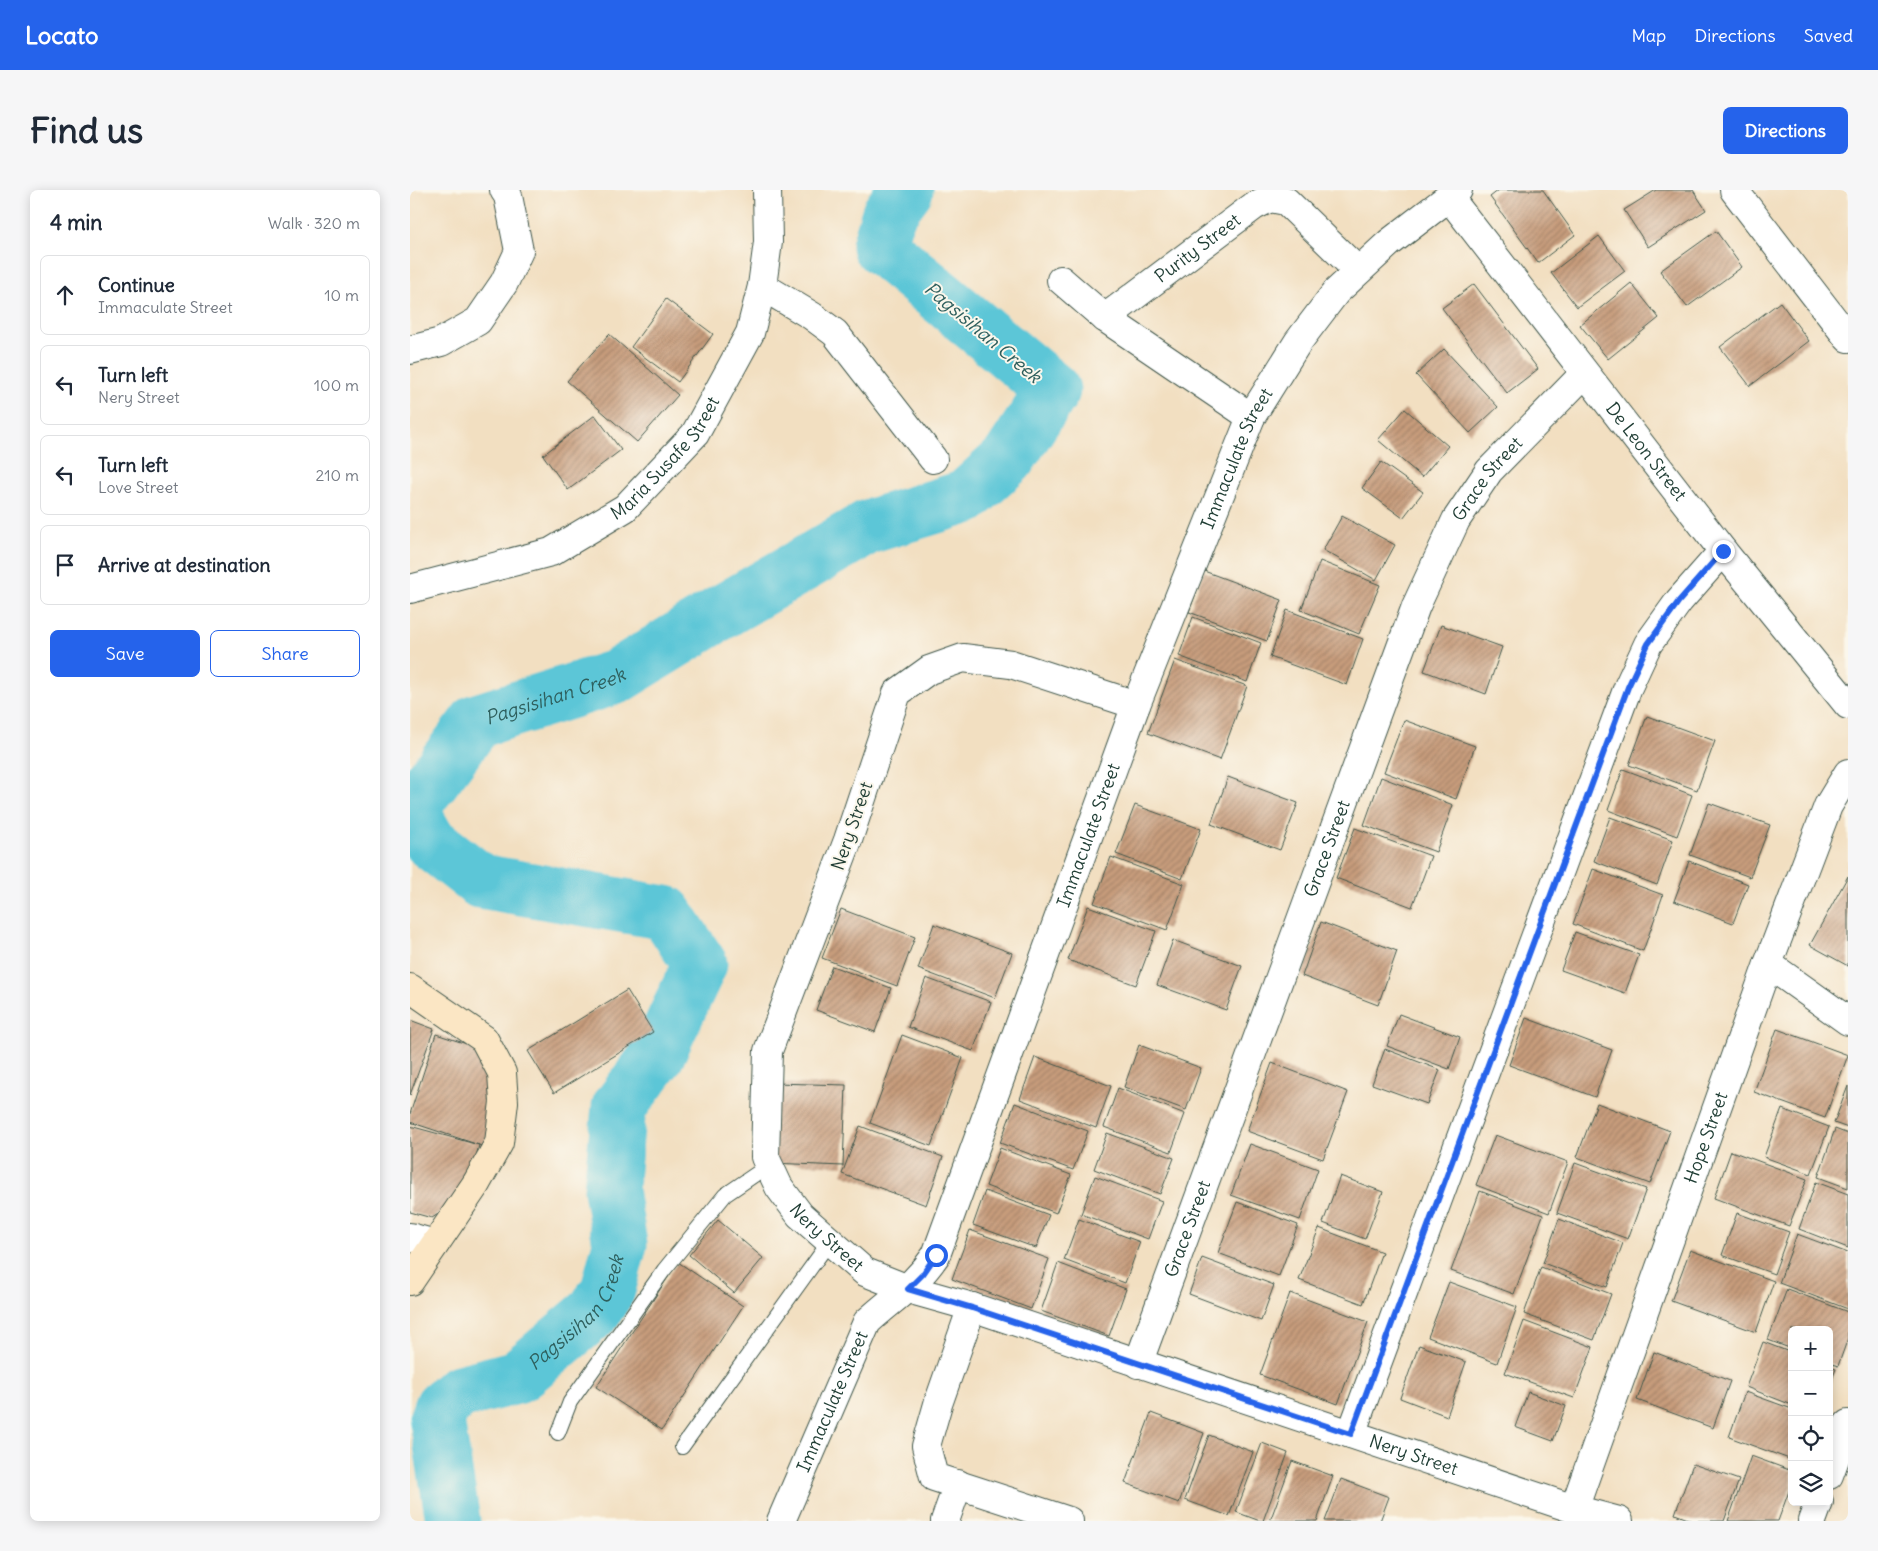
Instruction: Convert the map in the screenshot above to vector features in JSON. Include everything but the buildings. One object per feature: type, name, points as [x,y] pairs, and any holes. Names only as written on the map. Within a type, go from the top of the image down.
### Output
[{"type":"main road","points":[[410,988],[484,1039],[502,1073],[504,1102],[499,1142],[476,1184],[423,1240],[410,1281]]},
{"type":"street","points":[[410,350],[440,342],[478,320],[504,284],[519,251],[508,196],[504,190]]},
{"type":"street","name":"Maria Susafe Street","points":[[410,589],[551,552],[625,508],[694,434],[750,333],[762,286],[768,242],[767,190]]},
{"type":"street","points":[[1734,190],[1848,338]]},
{"type":"street","name":"Immaculate Street","points":[[781,1521],[867,1322],[908,1289],[923,1274],[936,1255],[1136,705],[1251,417],[1298,342],[1336,292],[1388,243],[1454,194]]},
{"type":"street","name":"De Leon Street","points":[[1454,194],[1584,374],[1723,551],[1848,704]]},
{"type":"street","name":"Purity Street","points":[[1105,318],[1254,206],[1270,198],[1286,201],[1358,271]]},
{"type":"street","points":[[1061,280],[1105,318],[1251,417]]},
{"type":"street","points":[[762,286],[812,316],[835,333],[934,459]]},
{"type":"street","name":"Grace Street","points":[[1138,1364],[1416,606],[1456,520],[1488,471],[1584,374]]},
{"type":"street","points":[[1351,1434],[1628,687],[1648,644],[1679,601],[1723,551]]},
{"type":"street","name":"Nery Street","points":[[1136,705],[1011,664],[963,658],[930,670],[897,693],[848,840],[768,1051],[765,1157],[779,1187],[800,1215],[865,1272],[908,1289],[972,1308],[1574,1509],[1619,1521]]},
{"type":"street","name":"Hope Street","points":[[1574,1509],[1768,964],[1828,806],[1848,773]]},
{"type":"street","points":[[1768,964],[1848,1021]]},
{"type":"street","points":[[972,1308],[938,1404],[926,1446],[934,1477],[1069,1521]]},
{"type":"street","points":[[1833,1464],[1848,1424]]},
{"type":"street","points":[[946,1521],[958,1484]]},
{"type":"street","points":[[1812,1521],[1818,1506]]},
{"type":"lane","points":[[558,1433],[570,1402],[664,1270],[725,1195],[769,1165]]},
{"type":"lane","points":[[682,1447],[830,1241]]},
{"type":"waterway","name":"Pagsisihan Creek","points":[[453,1521],[437,1420],[442,1406],[459,1392],[517,1377],[593,1313],[608,1290],[620,1244],[611,1190],[619,1107],[657,1056],[700,964],[666,913],[480,881],[429,841],[411,809],[477,721],[616,677],[727,609],[868,527],[966,497],[1008,459],[1053,390],[879,246],[889,213],[906,190]]},
{"type":"route","points":[[936,1255],[923,1274],[908,1289],[972,1308],[1351,1434],[1628,687],[1648,644],[1679,601],[1723,551]]}]
